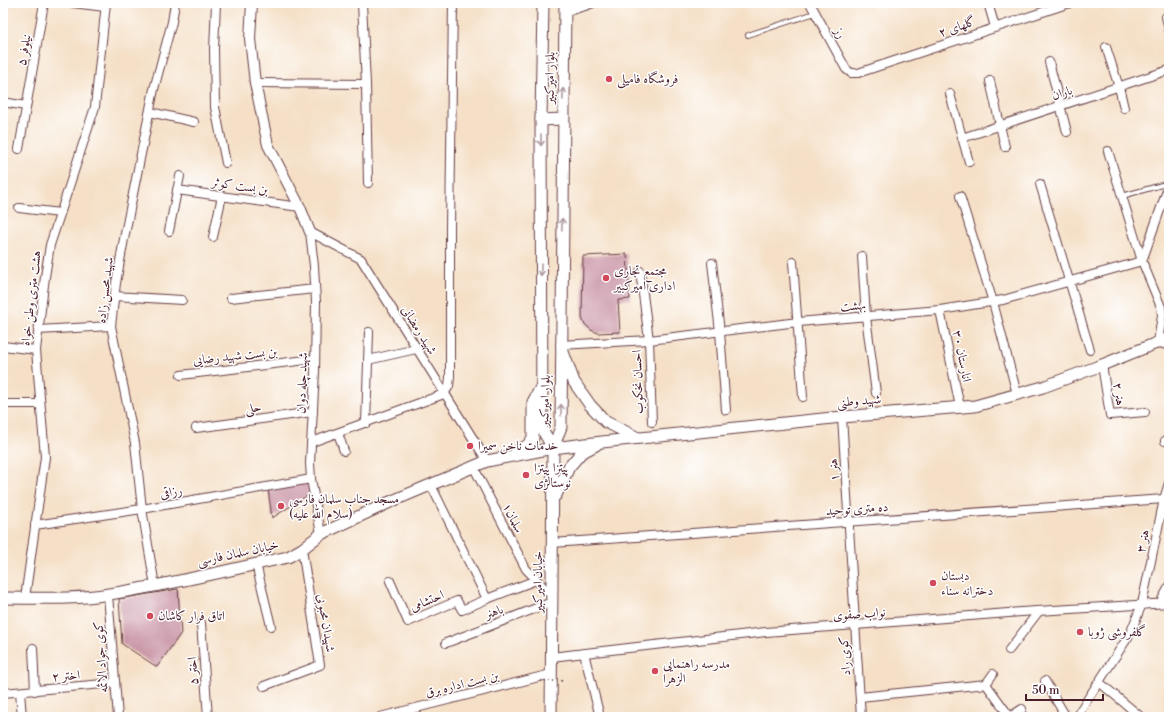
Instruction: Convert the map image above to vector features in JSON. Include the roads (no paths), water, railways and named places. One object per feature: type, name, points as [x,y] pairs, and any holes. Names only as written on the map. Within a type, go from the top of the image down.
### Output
[{"type":"main road","name":"بلوار امیرکبیر","points":[[543,3],[541,120],[541,387],[542,429],[553,448]]},
{"type":"main road","name":"بلوار امیرکبیر","points":[[553,448],[561,427],[560,345],[565,7]]},
{"type":"main road","points":[[541,120],[563,119]]},
{"type":"main road","points":[[1158,342],[1169,330]]},
{"type":"main road","name":"شهید وطنی","points":[[553,448],[842,417],[975,406],[1043,387],[1102,366],[1169,338]]},
{"type":"main road","points":[[560,345],[574,382],[590,405],[606,422],[638,438]]},
{"type":"main road","points":[[508,457],[528,445],[533,438],[533,402],[541,387]]},
{"type":"main road","points":[[553,507],[557,490],[568,467],[581,453],[602,442]]},
{"type":"main road","name":"خیابان سلمان فارسی","points":[[3,598],[72,597],[108,594],[155,586],[288,557],[302,549],[321,534],[473,466],[487,461],[553,448]]},
{"type":"main road","name":"خیابان امیرکبیر","points":[[551,717],[553,448]]},
{"type":"street","name":"نیلوفر ۵","points":[[18,149],[44,3]]},
{"type":"street","points":[[73,3],[106,5]]},
{"type":"street","name":"شهید محسن زاده","points":[[155,586],[142,509],[135,443],[111,326],[114,296],[124,239],[154,89],[172,22],[175,3]]},
{"type":"street","points":[[216,3],[214,49],[215,107],[226,163]]},
{"type":"street","points":[[252,3],[250,39],[255,83],[268,145],[300,207],[310,232]]},
{"type":"street","points":[[362,3],[366,84],[368,183]]},
{"type":"street","points":[[312,442],[444,394],[449,386],[453,3]]},
{"type":"street","points":[[565,7],[585,6],[592,3]]},
{"type":"street","name":"رز","points":[[810,3],[846,69],[851,73]]},
{"type":"street","points":[[988,3],[995,27]]},
{"type":"street","name":"گلهای ۲","points":[[851,73],[858,74],[1070,3]]},
{"type":"street","name":"هشت متری وطن خواه","points":[[24,598],[44,457],[36,350],[38,330],[50,245],[94,107],[106,5]]},
{"type":"street","points":[[1166,17],[1169,30]]},
{"type":"street","points":[[1106,47],[1124,108]]},
{"type":"street","points":[[1049,62],[1067,132]]},
{"type":"street","name":"باران","points":[[962,138],[1169,70]]},
{"type":"street","points":[[990,81],[1005,147]]},
{"type":"street","points":[[255,83],[366,84]]},
{"type":"street","points":[[950,94],[969,162]]},
{"type":"street","points":[[3,102],[26,106]]},
{"type":"street","points":[[150,112],[194,122]]},
{"type":"street","points":[[1108,151],[1142,262],[1162,307],[1158,342],[1169,346]]},
{"type":"street","points":[[169,231],[180,176]]},
{"type":"street","points":[[1040,184],[1090,350]]},
{"type":"street","points":[[1142,262],[1169,184]]},
{"type":"street","name":"بن بست کوثر","points":[[177,190],[300,207]]},
{"type":"street","points":[[214,237],[222,196]]},
{"type":"street","points":[[960,196],[993,302],[1017,394]]},
{"type":"street","points":[[19,208],[60,213]]},
{"type":"street","name":"شهید رمضانی","points":[[310,232],[361,259],[487,461]]},
{"type":"street","name":"شهید چله دوان","points":[[310,232],[314,266],[316,359],[310,463],[311,479],[321,534]]},
{"type":"street","points":[[862,256],[866,317],[876,393]]},
{"type":"street","points":[[793,262],[804,397]]},
{"type":"street","name":"بهشت","points":[[560,345],[649,340],[798,322],[940,310],[993,302],[1142,262]]},
{"type":"street","points":[[712,263],[720,332],[726,410]]},
{"type":"street","name":"احسان نخکوب","points":[[640,271],[649,340],[652,422]]},
{"type":"street","points":[[231,298],[315,289]]},
{"type":"street","points":[[114,296],[182,300]]},
{"type":"street","name":"انارستان ۳۰","points":[[940,310],[960,407]]},
{"type":"street","points":[[38,330],[111,326]]},
{"type":"street","points":[[366,423],[369,332]]},
{"type":"street","points":[[3,346],[36,350]]},
{"type":"street","points":[[368,360],[416,349]]},
{"type":"street","name":"بن بست شهید رضایی","points":[[181,374],[316,359]]},
{"type":"street","name":"هنر ۲","points":[[1102,366],[1110,415],[1145,412]]},
{"type":"street","points":[[5,404],[40,404]]},
{"type":"street","name":"حلی","points":[[196,428],[314,412]]},
{"type":"street","name":"هنر ۱","points":[[842,417],[849,522]]},
{"type":"street","points":[[338,433],[344,451]]},
{"type":"street","name":"سلمان۱","points":[[473,466],[526,569],[552,599]]},
{"type":"street","name":"رزاقی","points":[[35,526],[142,509],[311,479]]},
{"type":"street","name":"هنر ۳","points":[[1076,717],[1130,634],[1142,604],[1164,499],[1169,483]]},
{"type":"street","points":[[431,485],[486,599]]},
{"type":"street","name":"ده متری توحید","points":[[552,544],[1164,499]]},
{"type":"street","name":"کوی راد","points":[[849,522],[861,717]]},
{"type":"street","name":"شهیدان محبوبی","points":[[264,686],[320,665],[302,549]]},
{"type":"street","points":[[256,564],[271,626]]},
{"type":"street","name":"احتشامی","points":[[390,581],[408,622],[457,601],[462,610],[536,580]]},
{"type":"street","points":[[1160,603],[1169,587]]},
{"type":"street","name":"کوی جواد الائمه","points":[[108,594],[114,684],[118,717]]},
{"type":"street","name":"باهنر","points":[[446,644],[552,599]]},
{"type":"street","name":"نواب صفوی","points":[[551,657],[766,632],[1169,602]]},
{"type":"street","points":[[1010,650],[1039,611]]},
{"type":"street","name":"اختر ۵","points":[[201,623],[208,717]]},
{"type":"street","points":[[33,648],[35,691]]},
{"type":"street","points":[[584,652],[600,717]]},
{"type":"street","name":"بن بست اداره برق","points":[[380,717],[551,674]]},
{"type":"street","points":[[860,697],[986,684],[993,674]]},
{"type":"street","points":[[1045,681],[1066,717]]},
{"type":"street","points":[[1099,682],[1141,717]]},
{"type":"street","name":"اختر ۲","points":[[3,693],[114,684]]},
{"type":"street","points":[[986,684],[1010,717],[1022,710]]},
{"type":"street","points":[[20,692],[22,717]]},
{"type":"lane","points":[[748,35],[816,13]]},
{"type":"lane","points":[[1122,196],[1169,184]]},
{"type":"place","name":"فروشگاه فامیلی","points":[[609,79]]},
{"type":"place","name":"مجتمع تجاری اداری امیرکبیر","points":[[606,278]]},
{"type":"place","name":"خدمات ناخن سمیرا","points":[[470,446]]},
{"type":"place","name":"پیتزا پیتزا نوستالژی","points":[[526,475]]},
{"type":"place","name":"مسجد جناب سلمان فارسی (سلام الله علیه)","points":[[281,506]]},
{"type":"place","name":"دبستان دخترانه سناء","points":[[933,583]]},
{"type":"place","name":"اتاق فرار کاشان","points":[[150,616]]},
{"type":"place","name":"گلفروشی ژوبا","points":[[1080,632]]},
{"type":"place","name":"مدرسه راهنمایی الزهرا","points":[[655,671]]}]
